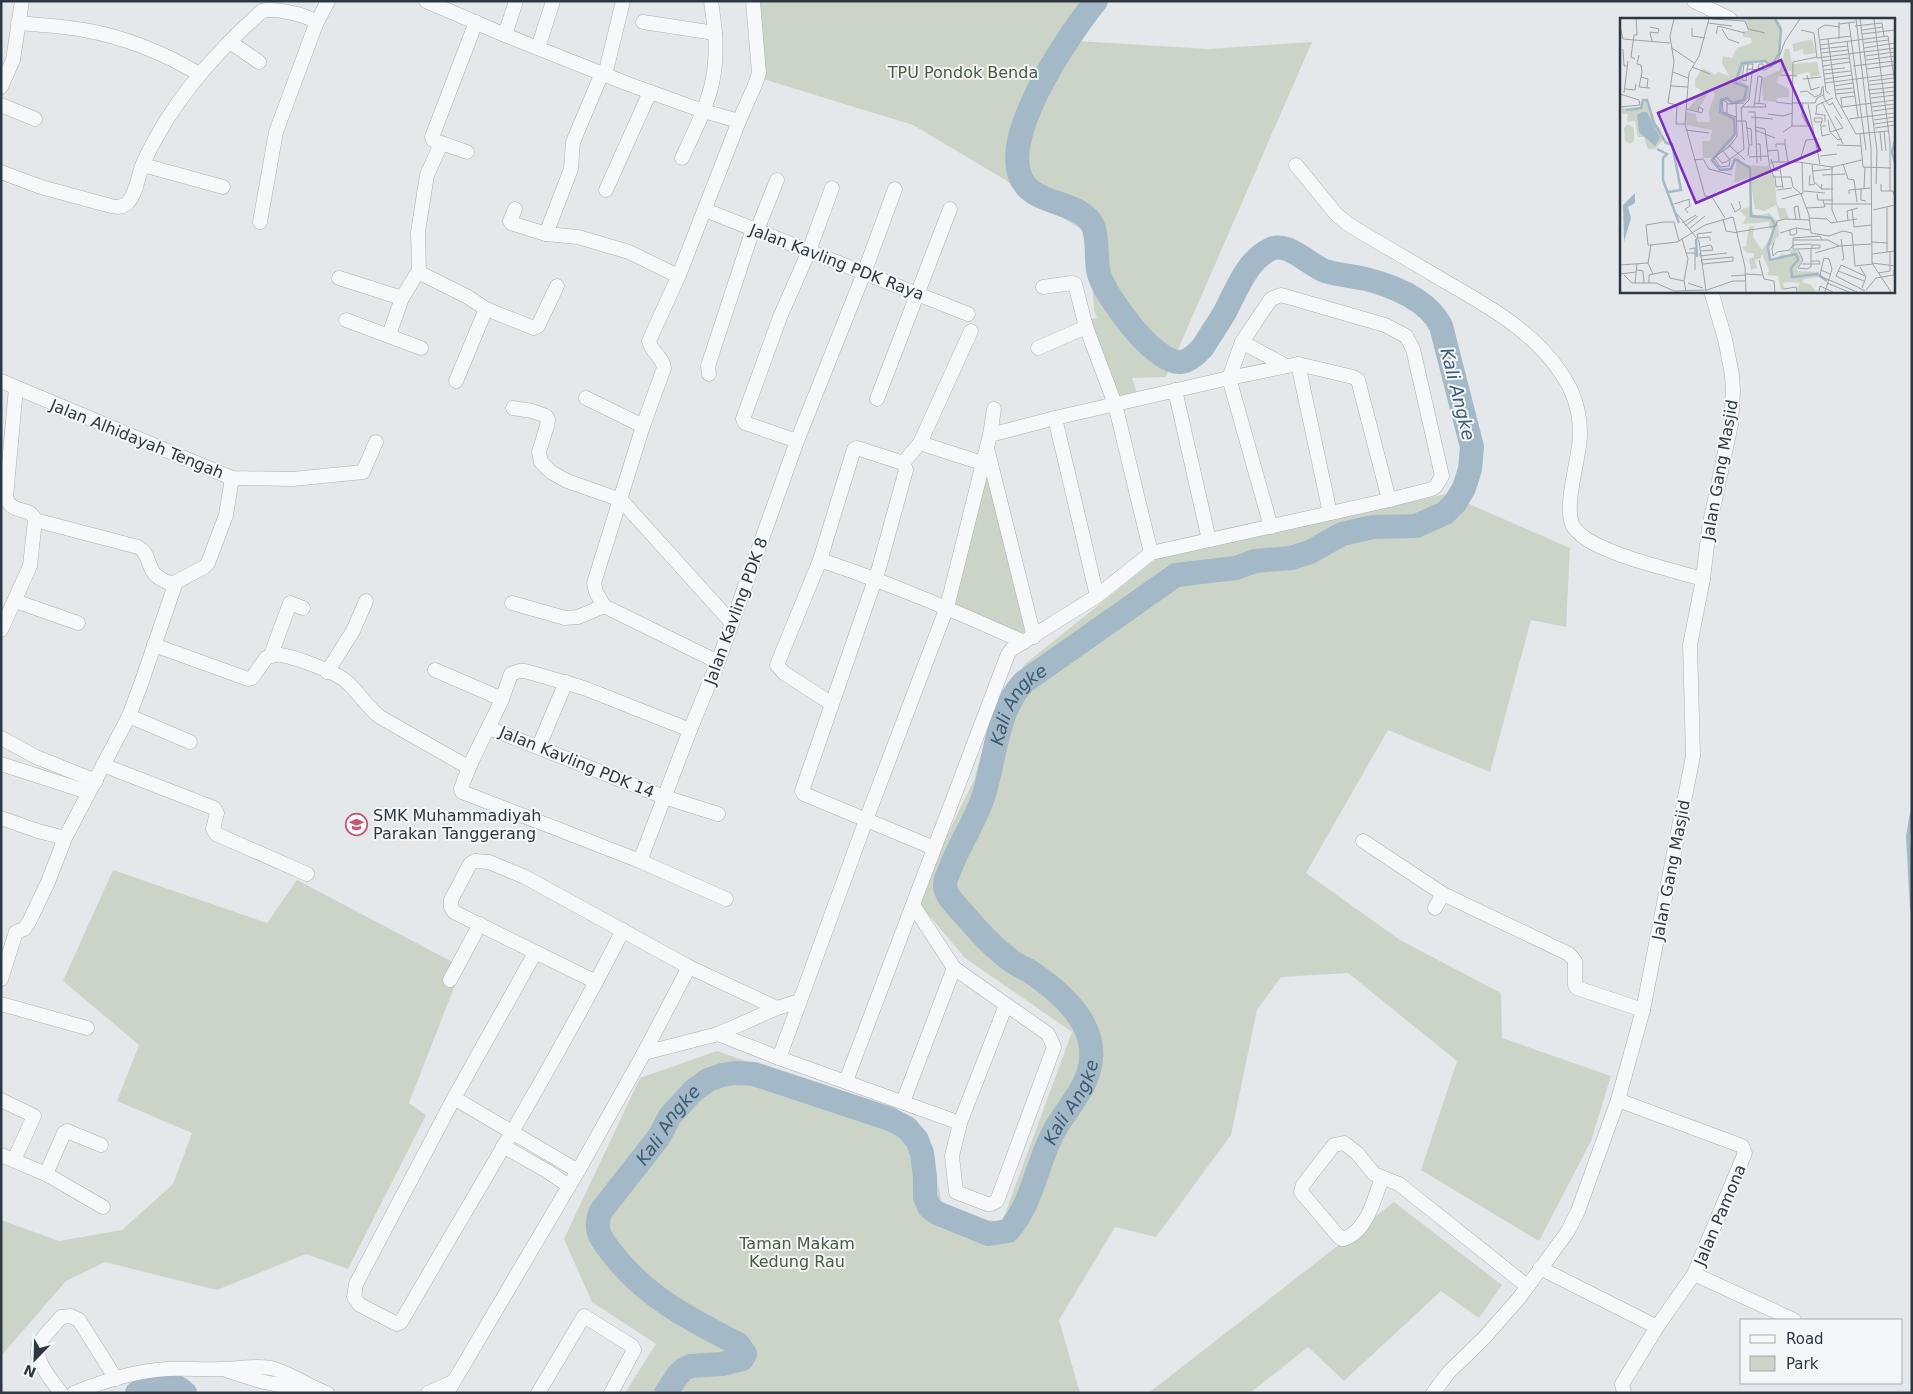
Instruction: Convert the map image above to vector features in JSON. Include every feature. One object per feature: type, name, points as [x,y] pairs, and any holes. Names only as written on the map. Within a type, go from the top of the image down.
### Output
[{"type":"street","points":[[1,87],[12,60],[22,1]]},
{"type":"street","points":[[260,222],[276,132],[316,24],[328,1]]},
{"type":"street","points":[[426,1],[504,35],[650,92],[739,121]]},
{"type":"street","points":[[504,35],[516,1]]},
{"type":"street","points":[[538,48],[554,1]]},
{"type":"street","points":[[546,234],[571,169],[575,137],[604,74],[623,1]]},
{"type":"street","points":[[682,158],[703,110],[715,64],[715,32],[711,1]]},
{"type":"street","points":[[718,662],[604,606],[596,592],[595,577],[643,426],[664,368],[663,362],[651,347],[649,341],[678,276],[759,73],[753,1]]},
{"type":"street","points":[[1694,1],[1728,18]]},
{"type":"street","points":[[1,172],[41,187],[117,207],[126,204],[143,165],[173,110],[199,74],[230,42],[264,10],[285,11],[312,19],[316,24]]},
{"type":"street","points":[[467,152],[441,144],[432,139],[476,22]]},
{"type":"street","points":[[643,22],[715,32]]},
{"type":"street","points":[[18,23],[83,30],[115,37],[174,60],[199,74]]},
{"type":"street","points":[[230,42],[259,62]]},
{"type":"street","points":[[606,190],[650,92]]},
{"type":"street","points":[[1,105],[35,119]]},
{"type":"street","points":[[419,272],[418,232],[427,175],[441,144]]},
{"type":"street","points":[[143,165],[223,188]]},
{"type":"street","points":[[1296,165],[1336,214],[1348,224],[1498,312],[1535,342],[1561,372],[1571,389],[1576,406],[1580,434],[1570,507],[1572,522],[1580,534],[1588,540],[1614,552],[1703,579]]},
{"type":"street","points":[[708,374],[708,366],[755,230],[777,180]]},
{"type":"street","points":[[797,441],[745,422],[743,419],[780,317],[809,250],[832,188]]},
{"type":"street","name":"Jalan Kavling PDK 8","points":[[640,861],[718,662],[797,441],[864,273],[895,189]]},
{"type":"street","points":[[515,209],[511,223],[546,234],[578,237],[629,252],[678,276]]},
{"type":"street","points":[[877,399],[950,209]]},
{"type":"street","name":"Jalan Kavling PDK Raya","points":[[705,210],[917,292],[968,314]]},
{"type":"street","points":[[389,335],[402,298],[417,272],[419,272]]},
{"type":"street","points":[[419,272],[468,297],[486,309],[532,328],[537,327],[557,286]]},
{"type":"street","points":[[339,278],[402,298]]},
{"type":"street","points":[[1043,287],[1074,283],[1086,327],[1115,404],[1151,553]]},
{"type":"street","name":"Jalan Gang Masjid","points":[[1433,1393],[1449,1372],[1490,1331],[1528,1286],[1568,1231],[1578,1211],[1618,1100],[1643,1010],[1693,756],[1689,652],[1703,579],[1709,528],[1731,424],[1733,391],[1725,339],[1711,292]]},
{"type":"street","points":[[846,1082],[1008,654],[1097,596],[1151,553],[1271,527],[1389,500],[1432,489],[1436,486],[1442,476],[1413,349],[1406,336],[1385,326],[1281,295],[1272,299],[1242,342],[1229,378],[1271,527]]},
{"type":"street","points":[[456,381],[486,309]]},
{"type":"street","points":[[346,320],[421,348]]},
{"type":"street","points":[[1038,348],[1086,327]]},
{"type":"street","points":[[903,463],[920,443],[971,331]]},
{"type":"street","points":[[1242,342],[1292,365],[1353,377],[1358,380],[1389,500]]},
{"type":"street","points":[[989,441],[1055,418],[1292,365]]},
{"type":"street","points":[[1292,365],[1330,513]]},
{"type":"street","name":"Jalan Alhidayah Tengah","points":[[1,381],[232,478],[293,478],[364,472],[376,442]]},
{"type":"street","points":[[1,630],[30,566],[35,520],[30,513],[13,509],[8,504],[6,497],[16,388]]},
{"type":"street","points":[[1174,390],[1209,540]]},
{"type":"street","points":[[586,398],[643,426]]},
{"type":"street","points":[[513,408],[532,411],[546,416],[547,426],[538,452],[541,462],[551,472],[567,481],[621,500],[732,623]]},
{"type":"street","points":[[780,1058],[866,820],[948,607],[982,463],[989,441],[994,409]]},
{"type":"street","points":[[1055,418],[1097,596]]},
{"type":"street","points":[[989,441],[1029,640]]},
{"type":"street","points":[[920,443],[982,463]]},
{"type":"street","points":[[832,704],[784,673],[777,665],[820,560],[854,448],[903,463],[906,470],[876,578],[802,793],[934,848]]},
{"type":"street","points":[[1,979],[16,932],[24,929],[29,922],[48,882],[65,838],[129,716],[174,585],[178,580],[204,567],[208,563],[226,515],[232,478]]},
{"type":"street","points":[[35,520],[138,547],[146,553],[151,569],[155,574],[174,585]]},
{"type":"street","points":[[820,560],[876,578],[1029,640]]},
{"type":"street","points":[[15,601],[78,623]]},
{"type":"street","points":[[327,672],[353,631],[366,601]]},
{"type":"street","points":[[271,655],[290,603],[303,608]]},
{"type":"street","points":[[512,603],[565,618],[578,617],[604,606]]},
{"type":"street","points":[[154,645],[248,679],[252,678],[266,658],[271,655],[292,658],[348,682],[370,709],[380,717],[468,767]]},
{"type":"street","points":[[435,670],[502,699]]},
{"type":"street","points":[[690,730],[566,682],[525,671],[514,672],[510,677],[489,728],[468,767],[462,792],[640,861],[726,899]]},
{"type":"street","points":[[539,746],[566,682]]},
{"type":"street","points":[[129,716],[190,742]]},
{"type":"street","name":"Jalan Kavling PDK 14","points":[[489,728],[539,746],[664,797],[718,814]]},
{"type":"street","points":[[1,738],[92,787]]},
{"type":"street","points":[[1,764],[92,787]]},
{"type":"street","points":[[103,765],[214,808],[217,812],[213,829],[216,834],[307,874]]},
{"type":"street","points":[[1,818],[65,838]]},
{"type":"street","points":[[1363,840],[1443,894],[1569,954],[1575,961],[1575,985],[1577,988],[1643,1010]]},
{"type":"street","points":[[596,982],[460,915],[450,907],[451,900],[466,868],[470,864],[482,860],[525,877],[690,967],[777,1008]]},
{"type":"street","points":[[1436,908],[1443,894]]},
{"type":"street","points":[[913,905],[954,968],[1048,1034],[1054,1047],[997,1201],[987,1204],[956,1192],[952,1156],[960,1122],[1006,1005]]},
{"type":"street","points":[[450,980],[480,924]]},
{"type":"street","points":[[535,953],[454,1098],[356,1284],[354,1296],[360,1305],[397,1324],[401,1322],[511,1133],[623,930]]},
{"type":"street","points":[[428,1393],[450,1387],[578,1171],[690,967]]},
{"type":"street","points":[[903,1102],[954,968]]},
{"type":"street","points":[[644,1053],[718,1034],[777,1008],[800,1001]]},
{"type":"street","points":[[1,1004],[87,1028]]},
{"type":"street","points":[[718,1034],[960,1122]]},
{"type":"street","points":[[454,1098],[578,1171]]},
{"type":"street","points":[[1,1100],[34,1116],[8,1158],[46,1174],[103,1207]]},
{"type":"street","name":"Jalan Pamona","points":[[1618,1100],[1717,1136],[1744,1148],[1745,1156],[1694,1274],[1622,1384],[1624,1393]]},
{"type":"street","points":[[46,1174],[67,1131],[101,1145]]},
{"type":"street","points":[[1382,1178],[1368,1216],[1353,1234],[1344,1240],[1340,1238],[1301,1192],[1303,1185],[1334,1146],[1340,1143],[1348,1145],[1369,1165],[1374,1174],[1399,1184],[1528,1286]]},
{"type":"street","points":[[503,1146],[569,1186]]},
{"type":"street","points":[[1540,1268],[1658,1327]]},
{"type":"street","points":[[1694,1274],[1792,1319]]},
{"type":"street","points":[[61,1393],[39,1361],[37,1350],[40,1342],[61,1317],[71,1316],[79,1320],[116,1379]]},
{"type":"street","points":[[538,1393],[584,1316],[632,1346],[634,1350],[611,1393]]},
{"type":"street","points":[[74,1393],[133,1374],[166,1369],[223,1369],[256,1366],[289,1374],[310,1388],[327,1393]]},
{"type":"street","points":[[223,1369],[282,1390],[310,1388]]},
{"type":"green space","name":"TPU Pondok Benda","points":[[756,1],[1084,1],[1062,40],[1208,49],[1312,42],[1166,377],[1132,378],[1139,399],[1113,400],[1090,319],[1097,318],[1094,310],[1088,234],[997,175],[913,125],[763,79]]},
{"type":"green space","points":[[990,458],[1034,637],[947,607]]},
{"type":"green space","name":"Taman Makam Kedung Rau","points":[[1446,494],[1570,548],[1566,627],[1531,620],[1490,772],[1388,730],[1306,873],[1400,940],[1501,993],[1502,1038],[1611,1076],[1591,1141],[1539,1241],[1421,1170],[1457,1061],[1348,973],[1281,977],[1257,1010],[1231,1135],[1156,1237],[1115,1227],[1059,1320],[1080,1393],[690,1393],[674,1388],[672,1393],[625,1393],[656,1344],[592,1302],[564,1239],[640,1078],[717,1051],[891,1111],[929,1141],[944,1214],[1002,1222],[1072,1032],[965,958],[916,900],[974,780],[992,716],[1025,664],[1156,559]]},
{"type":"green space","points":[[113,870],[267,923],[297,880],[462,967],[409,1103],[426,1115],[348,1269],[306,1254],[217,1290],[105,1262],[66,1281],[1,1356],[1,1220],[59,1241],[122,1230],[173,1184],[192,1133],[117,1101],[139,1045],[63,981]]},
{"type":"green space","points":[[1394,1202],[1502,1285],[1479,1318],[1441,1291],[1344,1381],[1308,1347],[1250,1393],[1147,1393],[1151,1391]]},
{"type":"waterway","name":"Kali Angke","points":[[666,1393],[684,1369],[691,1366],[722,1364],[742,1359],[745,1354],[738,1344],[672,1307],[643,1285],[616,1258],[603,1241],[598,1225],[601,1211],[659,1137],[670,1116],[693,1091],[708,1080],[735,1073],[754,1074],[890,1119],[907,1128],[917,1140],[922,1153],[925,1197],[929,1207],[937,1213],[989,1234],[1008,1231],[1023,1209],[1046,1147],[1086,1080],[1091,1059],[1091,1045],[1087,1032],[1073,1008],[1053,988],[1031,972],[1017,965],[989,942],[951,899],[945,889],[945,885],[956,855],[982,801],[998,734],[1008,705],[1024,682],[1176,575],[1236,568],[1255,561],[1291,558],[1310,552],[1342,534],[1373,527],[1416,526],[1445,513],[1455,503],[1464,488],[1470,469],[1472,447],[1441,326],[1428,309],[1409,295],[1398,290],[1366,279],[1325,271],[1291,251],[1278,247],[1271,249],[1255,260],[1238,285],[1225,312],[1203,347],[1187,360],[1181,362],[1170,360],[1158,353],[1132,327],[1103,284],[1098,268],[1095,231],[1088,218],[1072,208],[1033,192],[1026,186],[1018,168],[1019,145],[1026,118],[1038,90],[1069,38],[1096,1]]},
{"type":"waterway","points":[[1912,813],[1908,836],[1912,910]]},
{"type":"waterway","name":"Kali Angke","points":[[137,1393],[161,1384],[174,1386],[185,1393]]},
{"type":"place","name":"SMK Muhammadiyah Parakan Tanggerang","points":[[357,824]]}]
